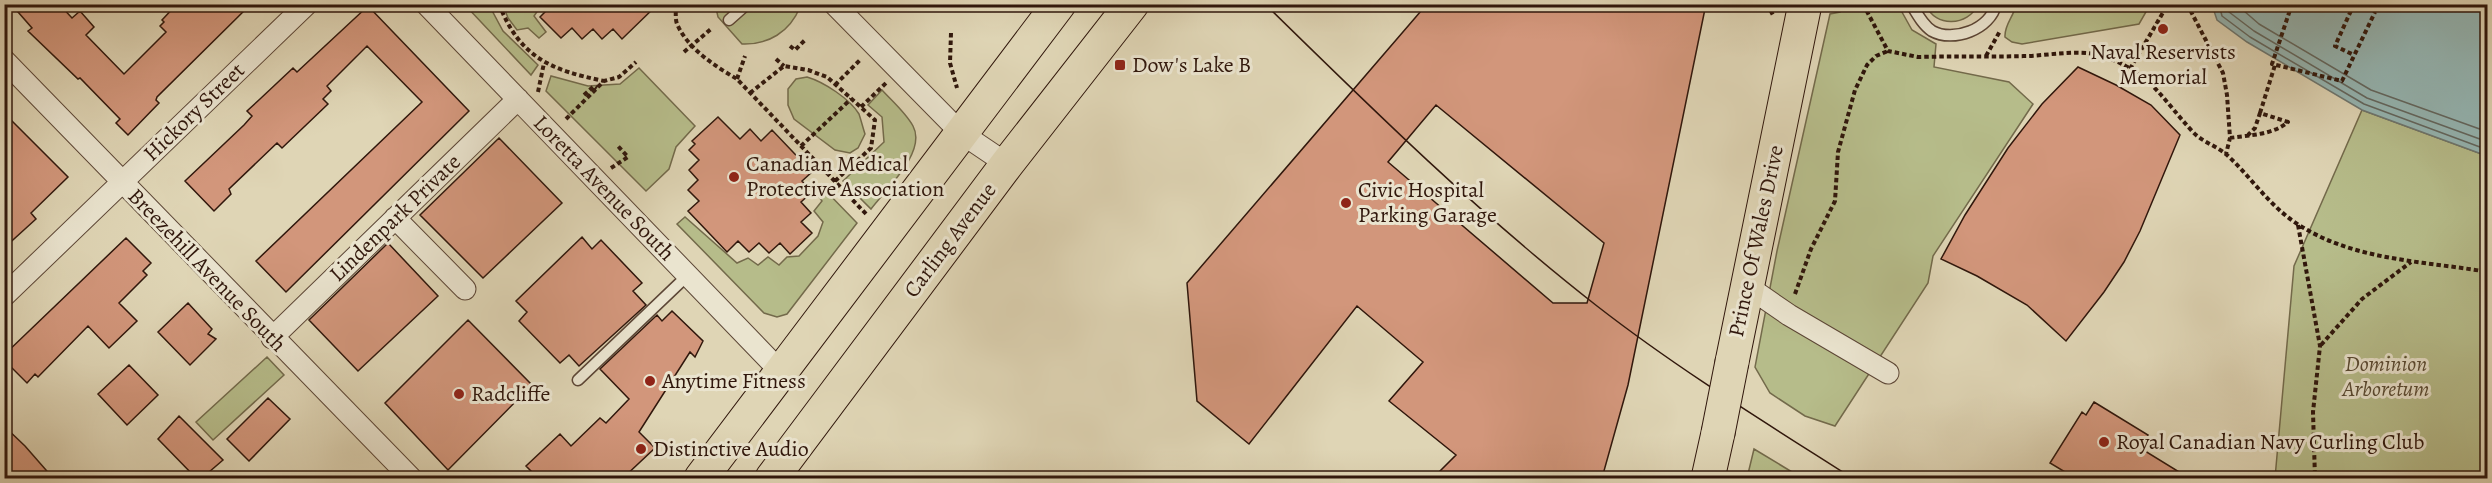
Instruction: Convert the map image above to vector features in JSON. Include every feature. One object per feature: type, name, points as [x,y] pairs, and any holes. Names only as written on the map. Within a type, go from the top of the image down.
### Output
[{"type":"main road","points":[[701,478],[1059,4]]},
{"type":"main road","name":"Carling Avenue","points":[[772,478],[1007,164],[1132,4]]},
{"type":"main road","name":"Prince Of Wales Drive","points":[[1708,478],[1805,4]]},
{"type":"street","name":"Hickory Street","points":[[4,296],[307,4]]},
{"type":"street","name":"Loretta Avenue South","points":[[426,4],[782,372]]},
{"type":"street","points":[[834,4],[961,133],[1007,164]]},
{"type":"street","name":"Breezehill Avenue South","points":[[4,60],[272,338],[411,478]]},
{"type":"street","name":"Lindenpark Private","points":[[272,338],[518,99]]},
{"type":"street","points":[[395,218],[465,289]]},
{"type":"street","points":[[1747,286],[1789,315],[1887,373]]},
{"type":"lane","points":[[729,20],[747,4]]},
{"type":"lane","points":[[1911,4],[1926,27],[1935,33],[1951,36],[1978,27],[1987,20],[1996,4]]},
{"type":"lane","points":[[578,380],[688,275]]},
{"type":"path","points":[[499,4],[508,29],[543,63],[566,73],[604,81],[619,77],[636,62]]},
{"type":"path","points":[[676,4],[676,22],[692,45],[714,65],[737,79],[873,221]]},
{"type":"path","points":[[1863,4],[1888,51]]},
{"type":"path","points":[[2130,69],[2168,4]]},
{"type":"path","points":[[2187,4],[2223,73],[2230,138],[2226,154]]},
{"type":"path","points":[[2292,4],[2272,64],[2342,81],[2375,12]]},
{"type":"path","points":[[2297,4],[2305,7]]},
{"type":"path","points":[[2354,4],[2335,46],[2354,55]]},
{"type":"path","points":[[684,52],[711,28]]},
{"type":"path","points":[[951,33],[950,63],[957,88]]},
{"type":"path","points":[[790,46],[795,50],[805,40]]},
{"type":"path","points":[[835,84],[875,46]]},
{"type":"path","points":[[1789,315],[1807,258],[1835,201],[1838,152],[1855,90],[1868,65],[1876,56],[1888,51],[1918,57],[2093,53],[2130,69],[2156,87],[2194,134],[2226,154],[2259,189],[2298,224],[2329,239],[2364,251],[2411,261],[2487,272]]},
{"type":"path","points":[[737,79],[745,56]]},
{"type":"path","points":[[776,59],[784,66],[808,70],[827,77],[875,120],[871,148],[835,181]]},
{"type":"path","points":[[2248,135],[2255,128],[2275,65]]},
{"type":"path","points":[[750,93],[784,66]]},
{"type":"path","points":[[860,107],[899,70]]},
{"type":"path","points":[[566,120],[604,81]]},
{"type":"path","points":[[584,95],[594,86],[597,88]]},
{"type":"path","points":[[801,146],[851,99]]},
{"type":"path","points":[[2230,138],[2283,127],[2288,122],[2260,113]]},
{"type":"path","points":[[611,168],[628,157],[617,145]]},
{"type":"path","points":[[2298,224],[2320,346],[2313,412],[2315,478]]},
{"type":"path","points":[[2320,346],[2362,299],[2411,261]]},
{"type":"green space","points":[[715,4],[797,4],[800,7],[796,16],[777,35],[761,42],[742,44],[718,17]]},
{"type":"green space","points":[[2016,4],[2150,5],[2139,24],[2022,44],[2012,42],[2005,37],[2006,28]]},
{"type":"green space","points":[[465,5],[489,5],[503,31],[538,65],[531,75]]},
{"type":"green space","points":[[503,5],[541,6],[534,16],[546,32],[539,38],[528,28],[517,30],[508,18]]},
{"type":"green space","points":[[1843,5],[1898,5],[1912,30],[1936,44],[1934,67],[2009,82],[2033,104],[1933,256],[1928,283],[1835,426],[1805,416],[1770,393],[1755,367],[1777,251],[1830,14],[1840,12]]},
{"type":"green space","points":[[1926,5],[1978,5],[1967,17],[1952,22],[1937,18]]},
{"type":"green space","points":[[639,68],[695,126],[676,147],[669,169],[646,191],[546,91],[551,76],[588,86],[620,84]]},
{"type":"green space","points":[[807,77],[836,92],[855,108],[865,134],[858,148],[850,153],[835,150],[794,119],[788,105],[788,89],[796,79]]},
{"type":"green space","points":[[882,90],[907,116],[916,136],[910,158],[903,170],[871,209],[843,181],[884,142],[882,117],[868,105]]},
{"type":"green space","name":"Dominion Arboretum","points":[[2362,110],[2487,156],[2487,478],[2275,478],[2294,266]]},
{"type":"green space","points":[[823,188],[857,223],[787,314],[777,317],[764,313],[677,224],[685,217],[737,263],[748,258],[758,265],[768,257],[779,265],[787,257],[799,256],[818,236],[823,222],[814,211],[822,201],[817,194]]},
{"type":"green space","points":[[267,357],[284,375],[213,440],[196,422]]},
{"type":"green space","points":[[1754,449],[1802,478],[1747,478]]},
{"type":"water","points":[[2212,5],[2487,5],[2487,156],[2362,110],[2247,42],[2217,20]]},
{"type":"building","points":[[11,4],[59,4],[72,18],[80,11],[94,27],[86,35],[124,74],[166,32],[160,26],[164,22],[162,20],[177,4],[251,4],[157,97],[156,100],[159,103],[128,135],[116,123],[120,119],[80,78],[78,79],[28,31],[32,28]]},
{"type":"building","points":[[553,4],[658,4],[622,39],[613,29],[602,39],[593,29],[582,39],[572,28],[561,38],[540,17]]},
{"type":"building","name":"Civic Hospital Parking Garage","points":[[1427,4],[1706,4],[1628,385],[1602,478],[1433,478],[1456,455],[1389,401],[1423,362],[1357,306],[1249,444],[1197,401],[1187,283]],"holes":[[[1436,105],[1604,243],[1587,303],[1553,303],[1388,162]]]},
{"type":"building","points":[[368,6],[469,111],[286,292],[256,261],[422,102],[367,46],[327,86],[331,91],[323,99],[328,104],[282,148],[277,143],[229,189],[231,194],[214,211],[185,181],[252,116],[247,111],[293,68],[297,72]]},
{"type":"building","points":[[2078,67],[2151,105],[2180,135],[2140,231],[2124,262],[2066,341],[2027,305],[1977,276],[1941,259],[1965,215],[2008,148],[2042,104]]},
{"type":"building","points":[[4,113],[68,177],[31,213],[36,219],[4,248]]},
{"type":"building","points":[[718,117],[740,139],[750,129],[761,141],[772,130],[812,172],[802,181],[812,192],[801,202],[811,213],[801,222],[812,233],[790,254],[780,243],[769,253],[759,243],[749,252],[738,241],[727,252],[688,211],[699,201],[688,190],[698,180],[689,170],[699,160],[689,150],[695,144],[692,141]]},
{"type":"building","points":[[499,138],[562,203],[483,278],[420,215]]},
{"type":"building","points":[[582,237],[592,249],[601,240],[642,283],[633,291],[646,305],[579,366],[569,355],[560,363],[519,321],[527,312],[516,301]]},
{"type":"building","points":[[126,238],[151,263],[143,271],[147,275],[119,303],[137,321],[109,348],[88,326],[38,377],[35,374],[27,383],[4,360],[4,355]]},
{"type":"building","points":[[388,243],[438,296],[358,371],[309,320]]},
{"type":"building","points":[[188,303],[212,329],[208,334],[216,339],[190,365],[158,332]]},
{"type":"building","points":[[672,311],[703,341],[695,357],[690,352],[639,432],[655,448],[623,478],[538,478],[526,466],[560,434],[571,446],[600,418],[606,423],[629,399],[600,369],[657,315],[662,321]]},
{"type":"building","name":"Radcliffe","points":[[468,320],[532,385],[448,470],[385,403]]},
{"type":"building","points":[[129,365],[158,395],[127,425],[98,394]]},
{"type":"building","points":[[268,398],[290,419],[249,461],[227,439]]},
{"type":"building","name":"Royal Canadian Navy Curling Club","points":[[2094,402],[2148,435],[2140,448],[2189,478],[2075,478],[2050,463],[2082,412],[2086,415]]},
{"type":"building","points":[[179,416],[223,460],[202,478],[196,478],[158,439]]},
{"type":"building","points":[[4,426],[53,478],[15,478],[4,467]]},
{"type":"tram line","points":[[1265,4],[1427,160],[1553,271],[1659,352],[1852,478]]},
{"type":"place","name":"Naval Reservists Memorial","points":[[2163,29]]},
{"type":"place","name":"Dow's Lake B","points":[[1120,65]]},
{"type":"place","name":"Canadian Medical Protective Association","points":[[734,177]]},
{"type":"place","name":"Civic Hospital Parking Garage","points":[[1346,203]]},
{"type":"place","name":"Anytime Fitness","points":[[650,381]]},
{"type":"place","name":"Radcliffe","points":[[459,394]]},
{"type":"place","name":"Royal Canadian Navy Curling Club","points":[[2104,442]]},
{"type":"place","name":"Distinctive Audio","points":[[641,449]]}]
